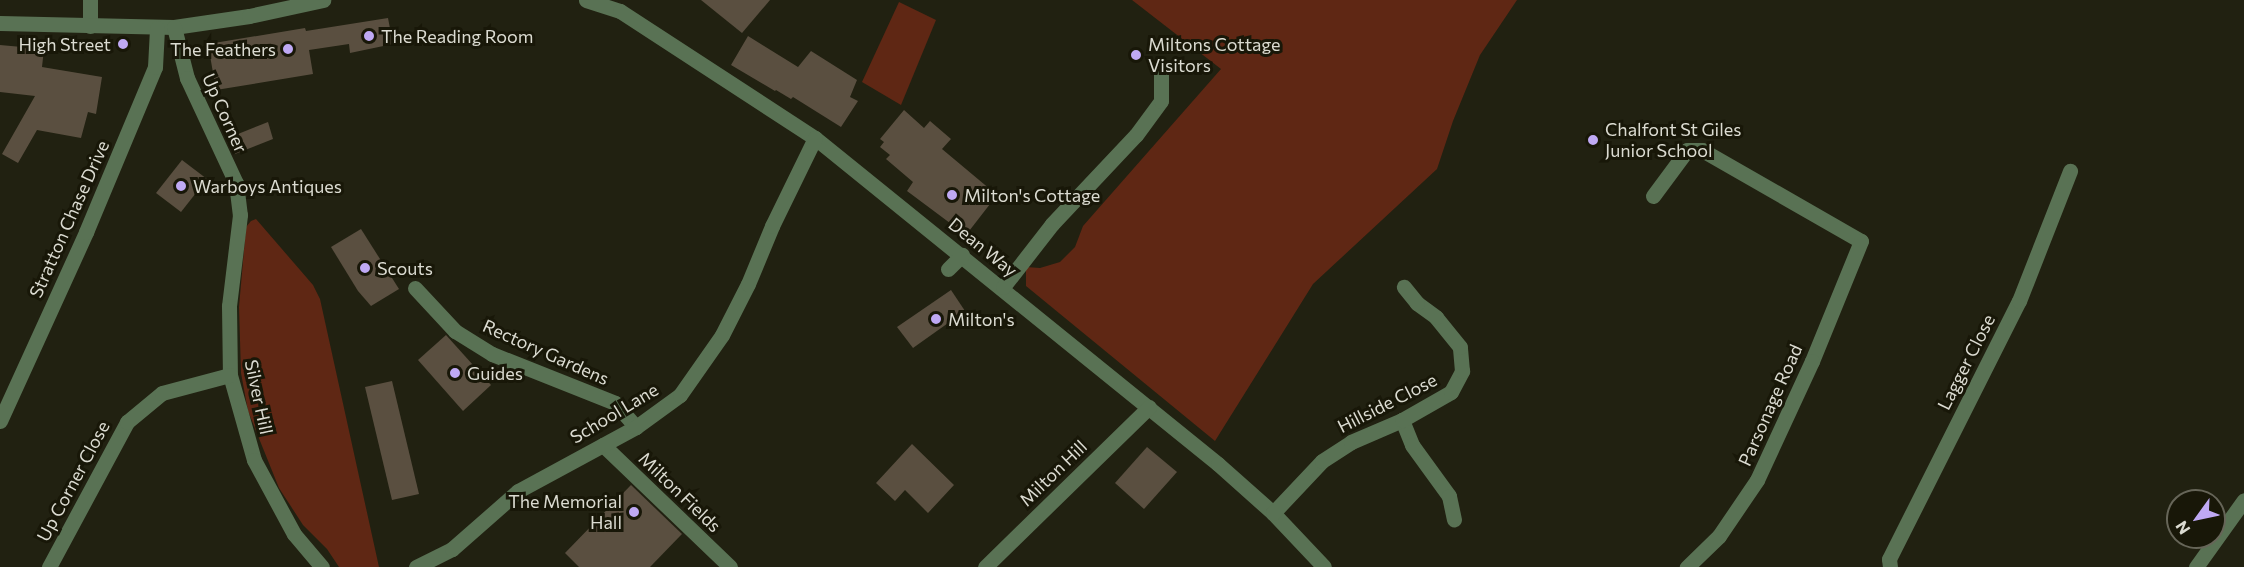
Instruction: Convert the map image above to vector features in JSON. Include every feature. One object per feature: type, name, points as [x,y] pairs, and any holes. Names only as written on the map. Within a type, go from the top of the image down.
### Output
[{"type":"street","points":[[90,0],[90,26]]},
{"type":"street","points":[[0,23],[174,27],[249,16],[323,0]]},
{"type":"street","name":"Dean Way","points":[[586,0],[620,11],[816,138],[1149,407],[1273,513],[1324,567]]},
{"type":"street","name":"Up Corner","points":[[174,27],[187,78],[236,183],[240,214]]},
{"type":"street","name":"Stratton Chase Drive","points":[[0,421],[86,232],[155,67],[157,28]]},
{"type":"street","points":[[1003,287],[1052,224],[1136,135],[1161,101],[1161,66]]},
{"type":"street","name":"School Lane","points":[[416,567],[452,549],[518,491],[636,427],[680,395],[722,335],[748,284],[772,226],[816,138]]},
{"type":"street","name":"Parsonage Road","points":[[1653,196],[1687,150],[1702,150],[1861,241],[1812,361],[1757,480],[1719,536],[1687,567]]},
{"type":"street","name":"Lagger Close","points":[[1890,567],[1889,559],[2019,301],[2070,171]]},
{"type":"street","name":"Silver Hill","points":[[240,214],[229,306],[230,375],[254,460],[294,534],[322,567]]},
{"type":"street","points":[[948,268],[962,255]]},
{"type":"street","name":"Hillside Close","points":[[1273,513],[1322,461],[1351,442],[1402,420],[1451,392],[1462,371],[1460,347],[1436,317],[1417,303],[1404,287]]},
{"type":"street","name":"Rectory Gardens","points":[[415,288],[455,331],[492,354],[615,403],[636,427]]},
{"type":"street","name":"Up Corner Close","points":[[49,567],[127,422],[162,393],[230,375]]},
{"type":"street","name":"Milton Hill","points":[[985,567],[1149,407]]},
{"type":"street","points":[[1402,420],[1412,445],[1449,496],[1454,519]]},
{"type":"street","name":"Milton Fields","points":[[603,445],[730,567]]},
{"type":"street","points":[[2196,567],[2244,500]]},
{"type":"shaded area","points":[[1132,0],[1517,0],[1480,55],[1453,121],[1437,169],[1313,284],[1215,441],[1026,286],[1026,267],[1040,268],[1060,262],[1075,247],[1083,226],[1221,69]]},
{"type":"shaded area","points":[[899,2],[936,20],[901,105],[862,82]]},
{"type":"shaded area","points":[[256,219],[313,285],[320,299],[379,567],[339,567],[327,549],[303,525],[279,488],[248,411],[241,373],[239,307],[246,227]]},
{"type":"building","points":[[701,0],[770,0],[742,33]]},
{"type":"building","points":[[388,18],[393,44],[350,53],[349,44],[309,50],[313,74],[216,90],[208,44],[305,28],[306,31]]},
{"type":"building","points":[[748,36],[798,67],[811,51],[857,80],[850,97],[858,101],[841,127],[793,97],[791,99],[775,91],[731,65]]},
{"type":"building","points":[[0,45],[44,49],[42,67],[102,77],[96,114],[88,112],[81,138],[37,130],[18,163],[2,154],[35,96],[0,92]]},
{"type":"building","points":[[904,110],[924,128],[930,121],[951,139],[942,149],[997,195],[966,235],[907,191],[913,182],[886,159],[890,155],[880,147],[884,142],[880,139]]},
{"type":"building","points":[[268,122],[273,139],[235,154],[228,138]]},
{"type":"building","name":"Warboys Antiques","points":[[182,160],[207,179],[181,212],[156,193]]},
{"type":"building","name":"Scouts","points":[[361,229],[399,289],[371,306],[358,291],[331,247]]},
{"type":"building","points":[[951,290],[965,311],[913,348],[897,327]]},
{"type":"building","name":"Guides","points":[[446,335],[491,385],[463,411],[418,360]]},
{"type":"building","points":[[392,381],[419,494],[392,500],[365,387]]},
{"type":"building","points":[[912,444],[954,485],[928,513],[905,490],[895,501],[876,483]]},
{"type":"building","points":[[1147,447],[1177,472],[1144,509],[1115,483]]},
{"type":"building","name":"The Memorial Hall","points":[[631,485],[682,534],[650,567],[579,567],[565,553]]},
{"type":"place","name":"The Reading Room","points":[[369,36]]},
{"type":"place","name":"High Street","points":[[123,44]]},
{"type":"place","name":"The Feathers","points":[[288,49]]},
{"type":"place","name":"Miltons Cottage Visitors","points":[[1136,55]]},
{"type":"place","name":"Chalfont St Giles Junior School","points":[[1593,140]]},
{"type":"place","name":"Warboys Antiques","points":[[181,186]]},
{"type":"place","name":"Milton's Cottage","points":[[952,195]]},
{"type":"place","name":"Scouts","points":[[365,268]]},
{"type":"place","name":"Milton's","points":[[936,319]]},
{"type":"place","name":"Guides","points":[[455,373]]},
{"type":"place","name":"The Memorial Hall","points":[[634,512]]}]
